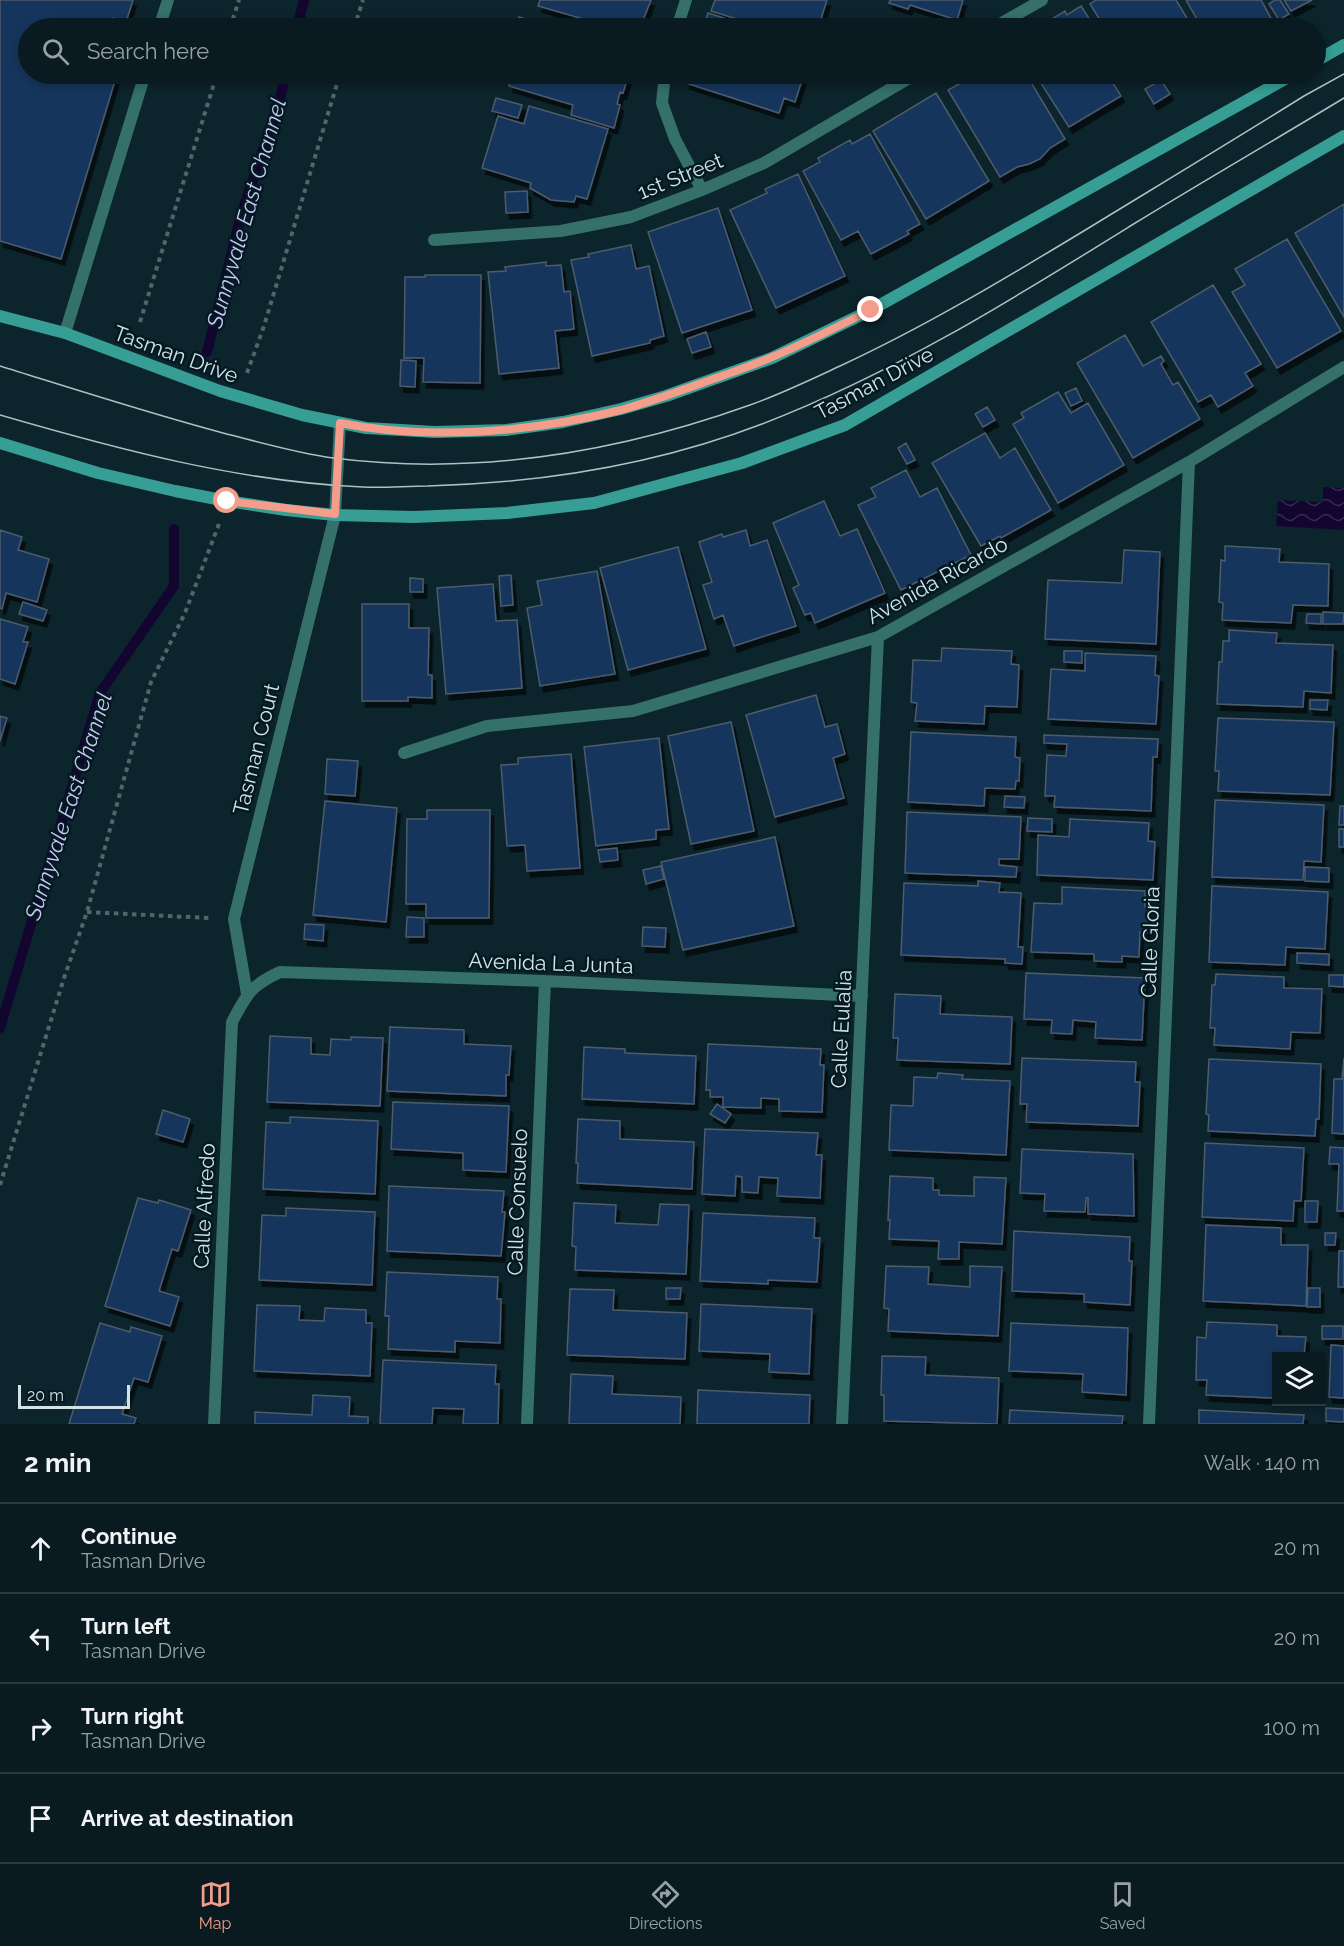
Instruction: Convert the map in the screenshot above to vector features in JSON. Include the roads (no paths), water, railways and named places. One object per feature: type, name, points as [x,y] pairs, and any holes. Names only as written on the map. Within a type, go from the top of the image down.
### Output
[{"type":"street","points":[[162,18],[168,0]]},
{"type":"street","points":[[680,18],[686,0]]},
{"type":"street","points":[[1010,18],[1042,0]]},
{"type":"street","points":[[1326,55],[1344,45]]},
{"type":"street","points":[[65,333],[143,84]]},
{"type":"street","points":[[664,84],[662,102],[675,139],[702,190]]},
{"type":"street","name":"1st Street","points":[[434,240],[561,231],[631,217],[764,163],[899,84]]},
{"type":"street","name":"Tasman Drive","points":[[0,316],[65,333],[129,359],[239,397],[302,415],[366,428],[435,432],[506,430],[563,422],[633,406],[772,358],[871,310],[1276,84]]},
{"type":"street","name":"Tasman Drive","points":[[0,443],[98,473],[227,501],[335,514],[414,517],[507,513],[594,503],[742,463],[845,425],[1344,136]]},
{"type":"street","name":"Avenida Ricardo","points":[[404,753],[487,726],[633,711],[878,637],[1189,462],[1344,367]]},
{"type":"street","points":[[335,514],[340,423]]},
{"type":"street","name":"Calle Gloria","points":[[1149,1424],[1189,462]]},
{"type":"street","name":"Tasman Court","points":[[247,994],[234,919],[335,514]]},
{"type":"street","name":"Calle Eulalia","points":[[842,1424],[878,637]]},
{"type":"street","name":"Avenida La Junta","points":[[247,994],[260,981],[280,972],[545,981],[862,996]]},
{"type":"street","name":"Calle Consuelo","points":[[527,1424],[545,981]]},
{"type":"street","name":"Calle Alfredo","points":[[214,1424],[232,1022],[247,994]]},
{"type":"water","points":[[1323,487],[1344,488],[1344,530],[1276,526],[1278,500],[1323,502]]},
{"type":"waterway","name":"Sunnyvale East Channel","points":[[300,18],[304,0]]},
{"type":"waterway","name":"Sunnyvale East Channel","points":[[207,352],[241,215],[284,84]]},
{"type":"waterway","name":"Sunnyvale East Channel","points":[[0,1028],[100,693],[174,586],[174,529]]},
{"type":"tram line","points":[[1326,84],[1344,74]]},
{"type":"tram line","points":[[0,366],[195,425],[278,447],[333,458],[386,463],[492,462],[597,448],[699,422],[750,405],[872,351],[996,283],[1326,84]]},
{"type":"tram line","points":[[0,415],[179,462],[317,484],[379,487],[513,481],[639,461],[681,451],[762,424],[811,404],[905,359],[952,334],[1344,98]]}]
